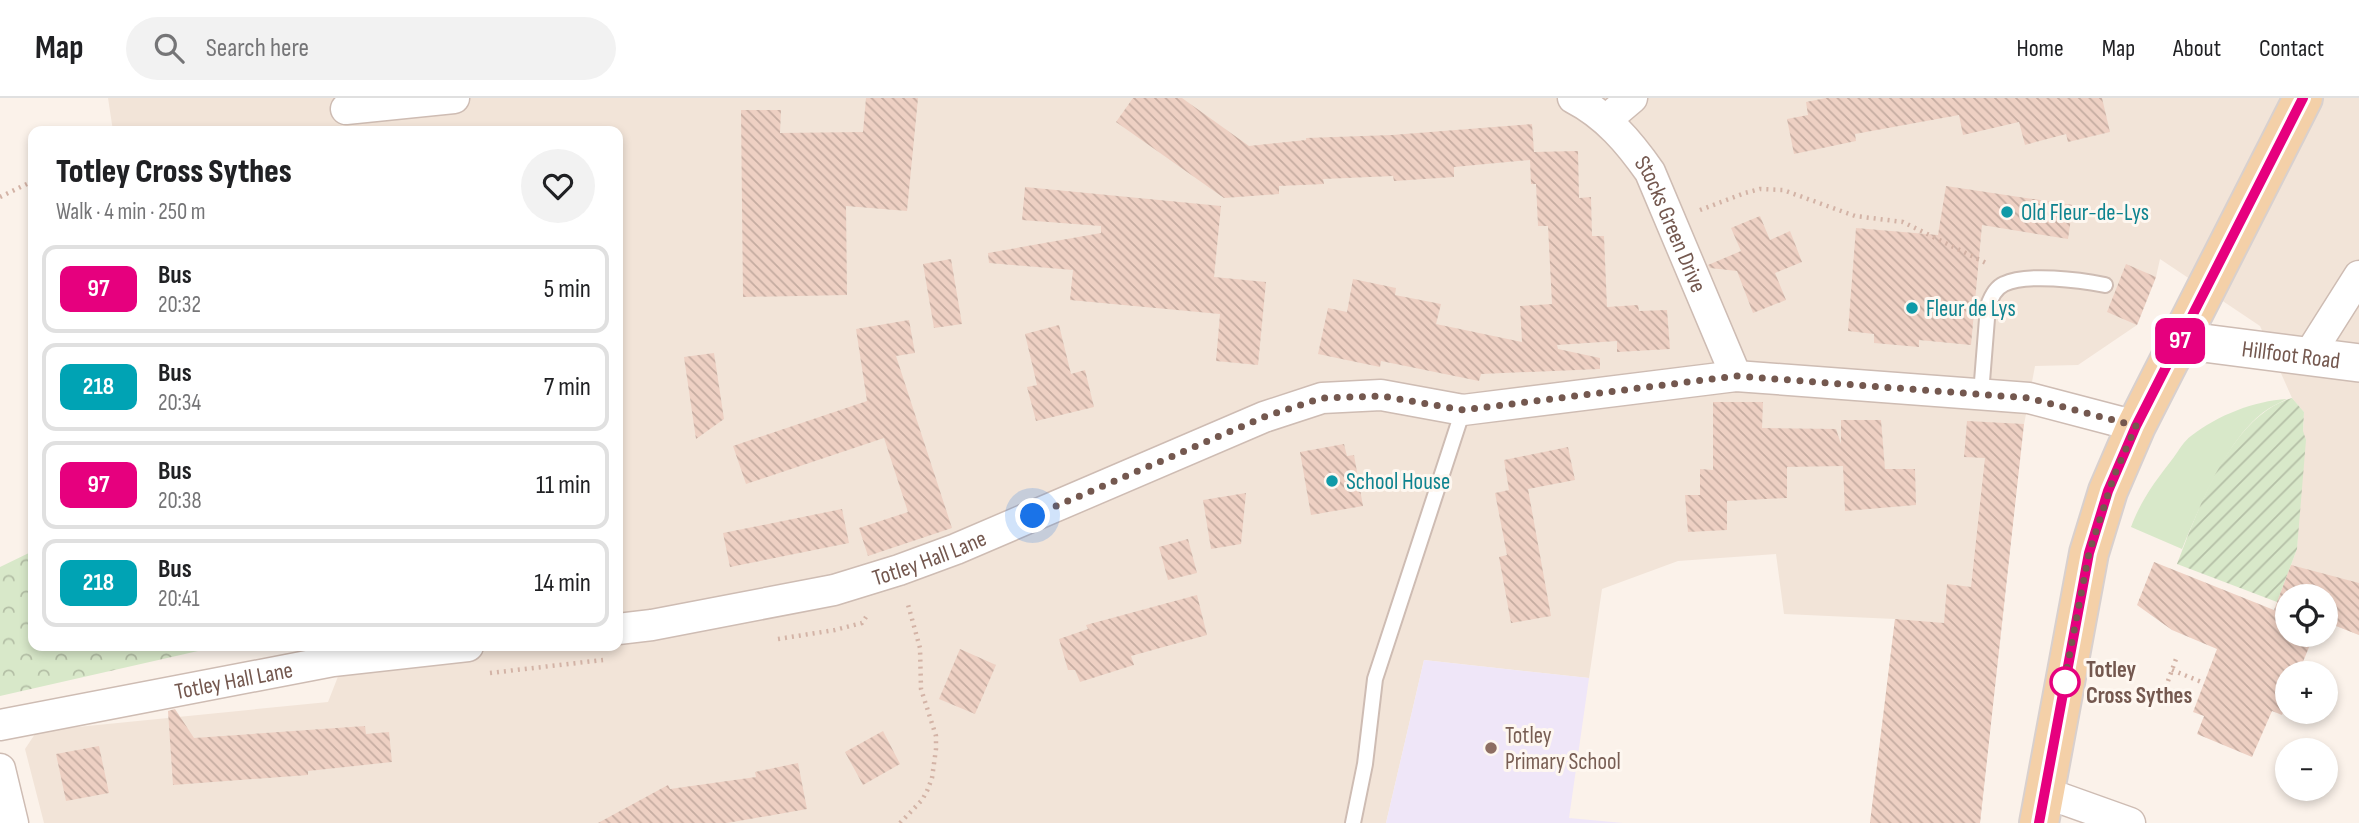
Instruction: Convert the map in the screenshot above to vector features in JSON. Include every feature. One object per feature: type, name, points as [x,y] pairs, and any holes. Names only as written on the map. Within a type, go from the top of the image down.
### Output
[{"type":"main road","points":[[2042,808],[2089,553],[2108,491],[2136,426],[2303,98]]},
{"type":"street","points":[[345,113],[454,98]]},
{"type":"street","name":"Stocks Green Drive","points":[[1573,98],[1606,120],[1631,145],[1650,172],[1736,376]]},
{"type":"street","points":[[1606,120],[1632,98]]},
{"type":"street","points":[[2309,355],[2359,276]]},
{"type":"street","name":"Hillfoot Road","points":[[2180,340],[2359,363]]},
{"type":"street","name":"Totley Hall Lane","points":[[623,628],[834,590],[899,570],[956,549],[1264,417],[1322,398],[1381,396],[1463,410],[1736,376],[2029,398],[2136,426]]},
{"type":"street","name":"Totley Hall Lane","points":[[0,725],[331,653],[370,651]]},
{"type":"street","points":[[0,769],[13,823]]},
{"type":"street","points":[[2042,808],[2130,823]]},
{"type":"lane","points":[[1981,394],[1988,306],[1999,287],[2012,281],[2041,279],[2085,281],[2105,285]]},
{"type":"lane","points":[[1353,823],[1365,764],[1376,679],[1463,410]]},
{"type":"path","points":[[0,197],[28,183]]},
{"type":"path","points":[[1672,222],[1738,195],[1760,190],[1783,190],[1855,216],[1903,222],[1983,260],[1991,269],[1999,287]]},
{"type":"path","points":[[899,570],[920,648],[921,689],[936,736],[932,778],[927,791],[900,823]]},
{"type":"path","points":[[2168,681],[2176,659]]},
{"type":"path","points":[[2172,670],[2204,683]]},
{"type":"shaded area","points":[[108,98],[2359,98],[2359,635],[2338,627],[2338,584],[2284,584],[2297,549],[2304,412],[2292,398],[2260,326],[2160,259],[2156,277],[2137,325],[2078,365],[2035,366],[2023,430],[1980,823],[1870,823],[1895,619],[1784,614],[1776,554],[1678,561],[1602,589],[1589,678],[1424,660],[1386,823],[44,823],[25,749],[37,731],[328,702],[348,651],[623,651],[623,126],[112,126]]},
{"type":"shaded area","name":"Totley Primary School","points":[[1424,660],[1589,678],[1569,818],[1623,823],[1386,823]]},
{"type":"green space","points":[[2292,398],[2304,412],[2303,431],[2306,440],[2297,549],[2284,584],[2275,584],[2275,601],[2177,564],[2219,467],[2251,424],[2270,408]]},
{"type":"green space","points":[[2287,399],[2268,409],[2254,421],[2228,453],[2182,549],[2131,527],[2150,490],[2188,438],[2237,410]]},
{"type":"green space","points":[[28,553],[28,651],[198,651],[0,696],[0,567]]},
{"type":"building","points":[[866,98],[918,98],[907,211],[846,206],[847,295],[743,297],[741,110],[781,110],[780,133],[863,132]]},
{"type":"building","points":[[1133,98],[1182,98],[1249,146],[1306,138],[1392,135],[1532,124],[1534,152],[1578,151],[1579,198],[1591,197],[1592,236],[1604,236],[1607,307],[1638,305],[1639,311],[1667,310],[1670,349],[1617,352],[1617,341],[1557,345],[1558,349],[1600,358],[1600,369],[1481,374],[1479,381],[1381,361],[1380,367],[1318,354],[1328,308],[1347,312],[1353,279],[1396,288],[1395,295],[1441,304],[1436,324],[1522,342],[1520,306],[1552,304],[1548,226],[1538,226],[1536,184],[1531,184],[1530,160],[1454,167],[1454,177],[1394,181],[1393,176],[1323,179],[1324,184],[1279,186],[1279,194],[1224,198],[1116,122]]},
{"type":"building","points":[[1826,98],[2102,98],[2110,132],[2068,142],[2066,134],[2025,145],[2019,122],[1963,135],[1959,115],[1855,134],[1856,141],[1794,154],[1787,119],[1808,115],[1806,102]]},
{"type":"building","name":"Fleur de Lys","points":[[1946,186],[2073,205],[2068,239],[1982,225],[1971,345],[1919,340],[1919,347],[1874,343],[1874,334],[1848,331],[1856,228],[1938,235]]},
{"type":"building","points":[[1025,187],[1221,206],[1214,277],[1266,282],[1258,365],[1216,361],[1220,314],[1070,300],[1073,270],[989,263],[988,253],[1101,233],[1101,226],[1022,220]]},
{"type":"building","points":[[1760,216],[1770,240],[1790,231],[1802,262],[1775,273],[1786,300],[1753,313],[1737,271],[1710,268],[1708,265],[1741,251],[1731,228]]},
{"type":"building","points":[[951,259],[962,324],[934,328],[923,264]]},
{"type":"building","points":[[2126,264],[2156,277],[2137,325],[2107,312]]},
{"type":"building","points":[[909,320],[915,353],[896,356],[952,528],[868,556],[859,528],[908,512],[884,438],[746,484],[733,446],[867,401],[856,329]]},
{"type":"building","points":[[1059,325],[1071,374],[1085,370],[1094,407],[1036,421],[1027,387],[1037,385],[1025,334]]},
{"type":"building","points":[[714,353],[724,419],[696,439],[684,357]]},
{"type":"building","points":[[1713,402],[1763,402],[1762,428],[1836,429],[1841,444],[1841,420],[1881,420],[1885,469],[1915,469],[1916,505],[1845,511],[1843,466],[1787,467],[1787,498],[1727,501],[1727,530],[1688,532],[1685,495],[1700,495],[1700,469],[1713,470]]},
{"type":"building","points":[[1967,421],[2024,424],[1980,823],[1870,823],[1895,619],[1944,623],[1947,584],[1971,587],[1985,458],[1964,457]]},
{"type":"building","name":"School House","points":[[1344,444],[1347,456],[1354,455],[1363,506],[1311,515],[1300,452]]},
{"type":"building","points":[[1568,447],[1575,480],[1528,489],[1551,616],[1511,623],[1499,557],[1507,555],[1495,493],[1509,490],[1504,460]]},
{"type":"building","points":[[1246,493],[1241,544],[1211,549],[1203,500]]},
{"type":"building","points":[[842,509],[849,543],[730,567],[723,533]]},
{"type":"building","points":[[1188,539],[1197,573],[1168,580],[1159,547]]},
{"type":"building","points":[[2154,562],[2274,610],[2275,607],[2275,647],[2309,647],[2303,661],[2275,661],[2275,712],[2272,711],[2252,757],[2197,734],[2204,716],[2193,712],[2217,649],[2172,630],[2137,605]]},
{"type":"building","points":[[2291,565],[2359,583],[2359,635],[2338,627],[2338,584],[2284,584]]},
{"type":"building","points":[[1197,595],[1207,635],[1131,656],[1134,665],[1080,682],[1075,670],[1068,670],[1059,639],[1088,629],[1086,625]]},
{"type":"building","points":[[960,649],[996,665],[975,714],[939,699]]},
{"type":"building","points":[[175,709],[194,738],[365,726],[366,734],[389,732],[392,762],[308,771],[308,775],[173,785],[168,711]]},
{"type":"building","points":[[883,731],[900,764],[863,785],[845,752]]},
{"type":"building","points":[[99,746],[109,793],[66,801],[56,754]]},
{"type":"building","points":[[798,763],[807,809],[727,823],[598,823],[668,785],[670,789],[756,777],[755,772]]},
{"type":"bus line","name":"97","points":[[2039,823],[2089,553],[2108,491],[2136,426],[2303,98]]},
{"type":"place","name":"Old Fleur-de-Lys","points":[[2007,212]]},
{"type":"place","name":"Fleur de Lys","points":[[1912,308]]},
{"type":"place","name":"School House","points":[[1332,481]]},
{"type":"place","name":"Totley Cross Sythes","points":[[2065,682]]},
{"type":"place","name":"Totley Primary School","points":[[1491,748]]},
{"type":"route","points":[[1033,516],[1264,417],[1322,398],[1381,396],[1463,410],[1736,376],[2029,398],[2136,426],[2098,519],[2062,694],[2065,682]]}]
